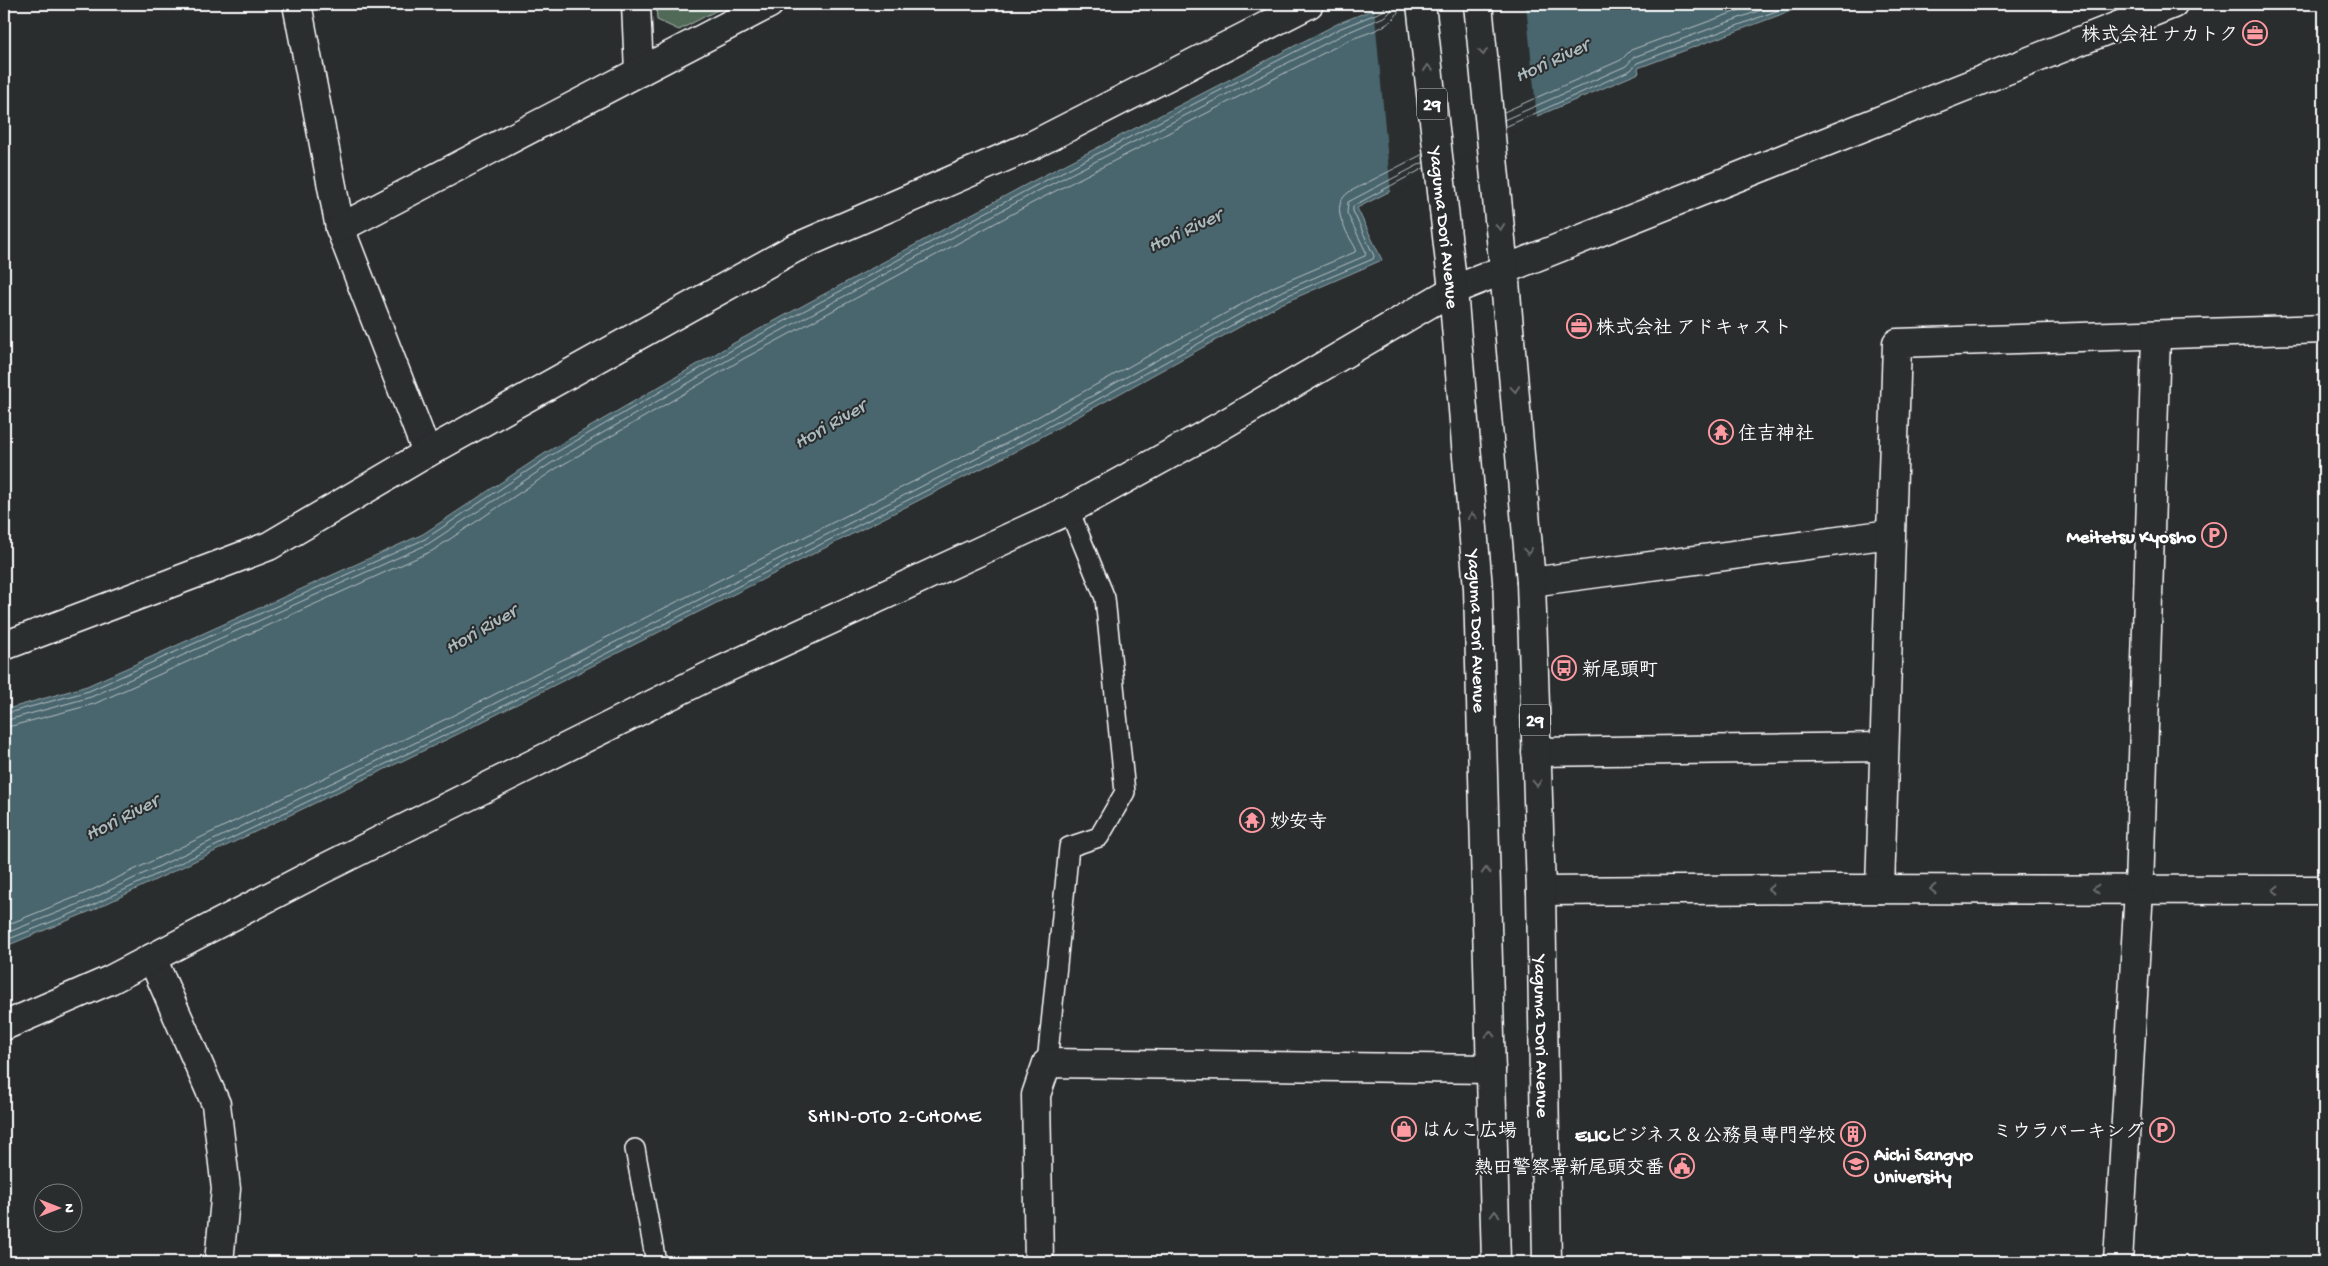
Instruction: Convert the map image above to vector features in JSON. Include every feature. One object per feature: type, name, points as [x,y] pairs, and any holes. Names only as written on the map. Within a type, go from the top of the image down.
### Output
[{"type":"street","points":[[297,4],[340,228],[427,453]]},
{"type":"street","points":[[636,4],[639,72]]},
{"type":"street","points":[[340,228],[769,4]]},
{"type":"street","points":[[4,646],[269,546],[427,453],[795,248],[1033,145],[1309,4]]},
{"type":"street","name":"Yaguma Dori Avenue","points":[[1421,4],[1453,290],[1478,588],[1496,1262]]},
{"type":"street","name":"Yaguma Dori Avenue","points":[[1478,4],[1496,178],[1531,582],[1541,891],[1547,1262]]},
{"type":"street","points":[[4,1026],[110,980],[321,870],[707,677],[1069,510],[1222,426],[1453,290],[2173,4]]},
{"type":"street","points":[[1880,889],[1897,343],[2324,329]]},
{"type":"street","points":[[2118,1262],[2139,889],[2156,336]]},
{"type":"street","points":[[1531,582],[1890,534]]},
{"type":"street","points":[[1536,752],[1884,747]]},
{"type":"street","points":[[1541,891],[1880,889],[2324,890]]},
{"type":"street","points":[[152,958],[216,1104],[226,1189],[219,1262]]},
{"type":"street","points":[[1039,1262],[1036,1095],[1047,1063],[1491,1069]]},
{"type":"lane","points":[[1047,1063],[1069,847],[1099,837],[1124,792],[1105,598],[1069,510]]},
{"type":"lane","points":[[635,1149],[656,1262]]},
{"type":"green space","points":[[656,4],[729,4],[679,30],[657,20]]},
{"type":"water","name":"Hori River","points":[[1387,4],[1809,4],[1638,68],[1639,73],[1535,117],[1357,208],[1382,260],[1281,304],[1014,452],[458,734],[93,910],[4,947],[4,710],[87,686],[423,534],[547,452],[734,343],[1029,183],[1339,23]]},
{"type":"pier","points":[[1380,4],[1526,4],[1537,119],[1391,194],[1374,6]]},
{"type":"place","name":"株式会社 ナカトク","points":[[2255,33]]},
{"type":"place","name":"株式会社 アドキャスト","points":[[1579,326]]},
{"type":"place","name":"住吉神社","points":[[1721,432]]},
{"type":"place","name":"Meitetsu Kyosho","points":[[2214,535]]},
{"type":"place","name":"新尾頭町","points":[[1564,668]]},
{"type":"place","name":"妙安寺","points":[[1252,820]]},
{"type":"place","name":"はんこ広場","points":[[1404,1129]]},
{"type":"place","name":"ミウラパーキング","points":[[2162,1130]]},
{"type":"place","name":"ELICビジネス＆公務員専門学校","points":[[1853,1134]]},
{"type":"place","name":"Aichi Sangyo University","points":[[1856,1164]]},
{"type":"place","name":"熱田警察署新尾頭交番","points":[[1682,1166]]},
{"type":"district","name":"SHIN-OTO 2-CHOME","points":[[895,1115]]}]
